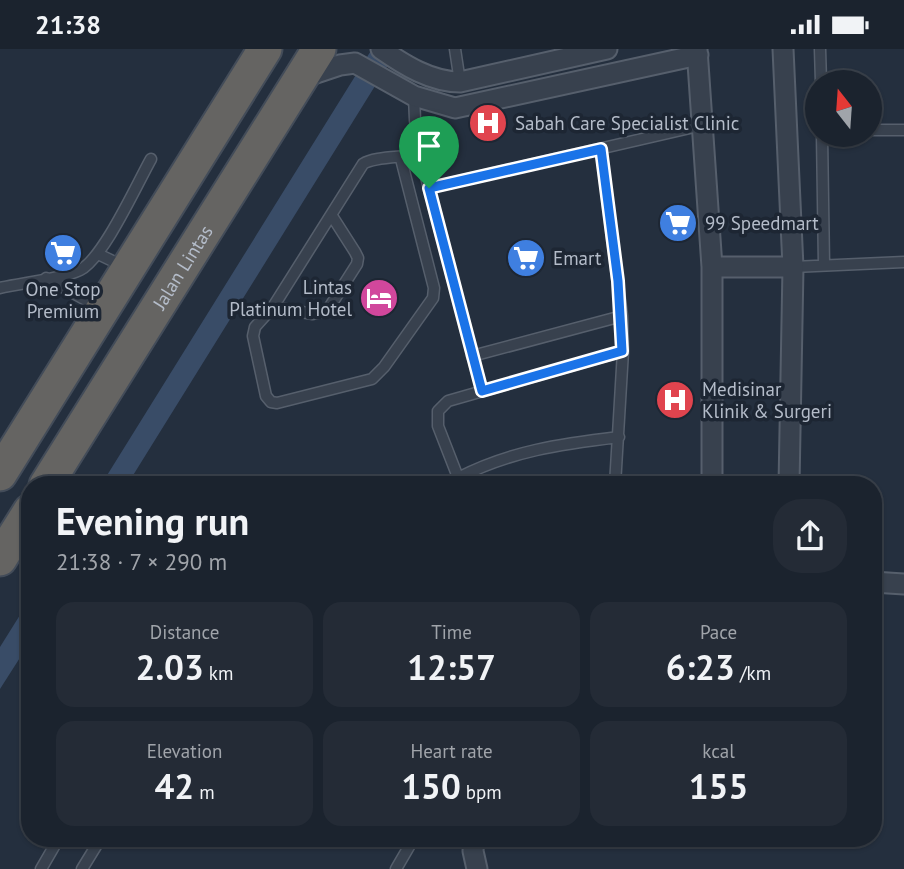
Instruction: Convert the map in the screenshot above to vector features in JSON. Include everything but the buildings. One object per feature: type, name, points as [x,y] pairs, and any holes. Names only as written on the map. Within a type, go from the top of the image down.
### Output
[{"type":"highway","points":[[3,461],[103,309],[265,49]]},
{"type":"highway","name":"Jalan Lintas","points":[[52,476],[319,49]]},
{"type":"highway","points":[[0,559],[21,525]]},
{"type":"street","points":[[381,49],[402,63],[438,80],[460,82],[607,49]]},
{"type":"street","points":[[783,49],[793,267],[789,476]]},
{"type":"street","points":[[301,78],[355,63],[414,96],[455,108],[697,52],[712,267],[712,476]]},
{"type":"street","points":[[712,267],[793,267]]},
{"type":"street","points":[[882,583],[904,584]]},
{"type":"street","points":[[473,847],[477,869]]},
{"type":"lane","points":[[455,49],[460,82]]},
{"type":"lane","points":[[820,49],[821,70]]},
{"type":"lane","points":[[414,96],[420,154],[482,391]]},
{"type":"lane","points":[[429,188],[704,125]]},
{"type":"lane","points":[[882,130],[904,130]]},
{"type":"lane","points":[[822,147],[824,265]]},
{"type":"lane","points":[[601,149],[622,316],[616,476]]},
{"type":"lane","points":[[401,159],[434,288],[433,298],[379,374],[372,379],[277,403],[271,402],[266,397],[253,336],[255,327],[274,307],[363,164],[376,159],[401,159],[420,154]]},
{"type":"lane","points":[[0,288],[71,274],[83,268],[98,254],[150,159]]},
{"type":"lane","points":[[274,307],[313,314],[327,310],[357,264],[355,252],[332,216]]},
{"type":"lane","points":[[98,254],[128,268]]},
{"type":"lane","points":[[793,267],[904,262]]},
{"type":"lane","points":[[45,278],[103,309]]},
{"type":"lane","points":[[472,356],[622,316]]},
{"type":"lane","points":[[457,476],[438,426],[438,411],[449,401],[622,351]]},
{"type":"lane","points":[[468,476],[499,458],[533,449],[619,437]]},
{"type":"lane","points":[[41,869],[54,847]]},
{"type":"lane","points":[[82,869],[95,847]]},
{"type":"lane","points":[[396,869],[409,847]]},
{"type":"water","points":[[372,49],[398,49],[133,476],[107,476]]},
{"type":"water","points":[[21,613],[21,656],[0,689],[0,647]]},
{"type":"place","name":"Sabah Care Specialist Clinic","points":[[488,123]]},
{"type":"place","name":"99 Speedmart","points":[[678,223]]},
{"type":"place","name":"One Stop Premium","points":[[63,253]]},
{"type":"place","name":"Emart","points":[[526,258]]},
{"type":"place","name":"Lintas Platinum Hotel","points":[[379,298]]},
{"type":"place","name":"Medisinar Klinik & Surgeri","points":[[675,400]]},
{"type":"route","points":[[601,149],[622,316],[622,351],[482,391],[429,188],[601,149]]}]
